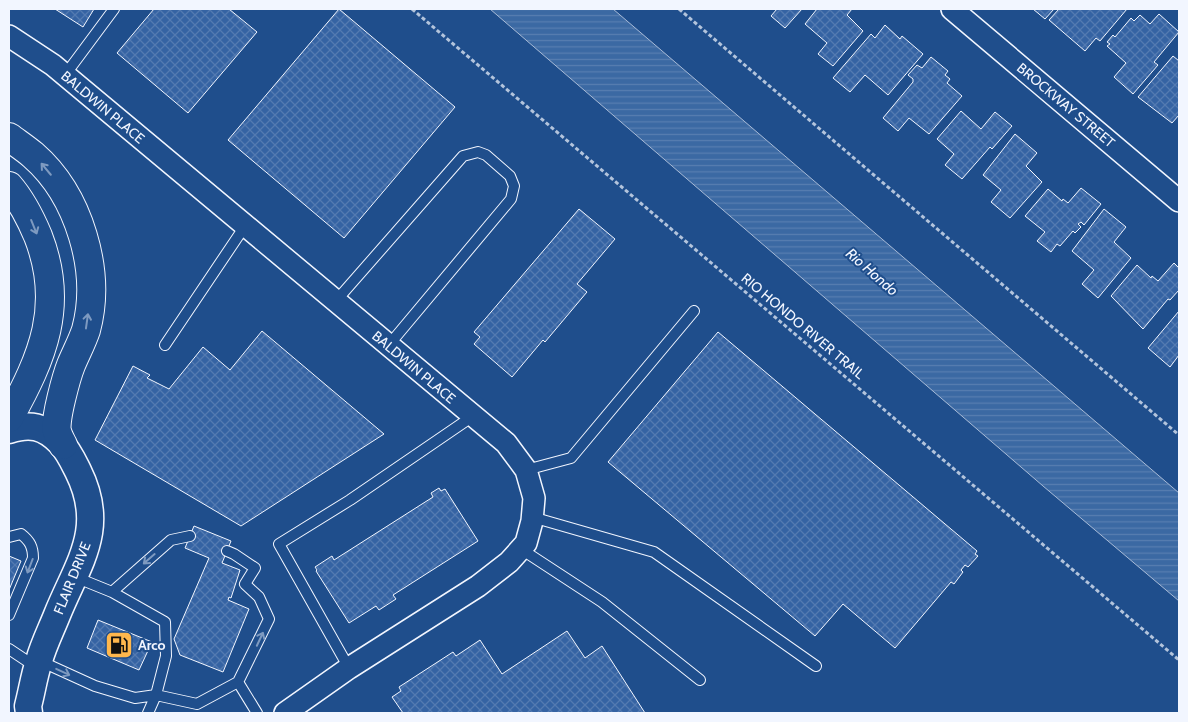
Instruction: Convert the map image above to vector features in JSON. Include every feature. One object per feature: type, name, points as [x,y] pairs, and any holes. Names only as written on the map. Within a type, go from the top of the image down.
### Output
[{"type":"highway","points":[[9,137],[34,156],[60,188],[75,215],[86,243],[91,285],[89,307],[86,328],[80,348],[70,366],[59,407],[56,431],[63,445]]},
{"type":"highway","points":[[9,186],[26,209],[33,223],[44,254],[51,288],[48,323],[43,341],[27,385],[9,418]]},
{"type":"highway","points":[[9,425],[70,366]]},
{"type":"street","name":"BROCKWAY STREET","points":[[952,9],[1179,201]]},
{"type":"street","name":"BALDWIN PLACE","points":[[9,36],[54,65],[335,302],[506,443],[526,470],[534,498],[532,517],[526,543],[509,562],[478,586],[349,668],[287,713]]},
{"type":"street","name":"FLAIR DRIVE","points":[[9,430],[27,426],[39,427],[49,432],[63,445],[86,488],[91,523],[86,550],[38,664],[28,706],[29,713]]},
{"type":"lane","points":[[65,75],[114,9]]},
{"type":"lane","points":[[335,302],[463,156],[478,152],[486,155],[510,176],[514,186],[511,198],[388,346]]},
{"type":"lane","points":[[165,345],[245,226]]},
{"type":"lane","points":[[526,470],[571,458],[694,311]]},
{"type":"lane","points":[[349,668],[279,544],[350,500],[473,416]]},
{"type":"lane","points":[[532,517],[654,552],[816,666]]},
{"type":"lane","points":[[9,537],[21,534],[28,540],[33,549],[33,558],[9,615]]},
{"type":"lane","points":[[112,592],[171,540],[190,536]]},
{"type":"lane","points":[[521,549],[602,602],[700,680]]},
{"type":"lane","points":[[9,649],[38,664],[87,683],[135,698],[156,695],[197,704],[238,682],[269,620],[259,598],[245,584],[255,568],[227,551]]},
{"type":"lane","points":[[74,577],[112,592],[166,622],[166,656],[156,695],[148,713]]},
{"type":"lane","points":[[238,682],[257,713]]},
{"type":"path","name":"RIO HONDO RIVER TRAIL","points":[[412,9],[1179,660]]},
{"type":"path","points":[[679,9],[1179,435]]},
{"type":"water","name":"Rio Hondo","points":[[490,9],[613,9],[1179,493],[1179,601],[1043,486]]},
{"type":"building","points":[[55,9],[94,9],[83,27]]},
{"type":"building","points":[[154,9],[229,9],[257,32],[188,113],[117,53]]},
{"type":"building","points":[[339,9],[455,107],[344,238],[228,140]]},
{"type":"building","points":[[777,9],[802,9],[785,28],[771,16]]},
{"type":"building","points":[[817,9],[852,9],[847,15],[863,31],[833,66],[818,54],[827,43],[805,24]]},
{"type":"building","points":[[1033,9],[1054,9],[1045,19]]},
{"type":"building","points":[[1059,9],[1127,9],[1100,41],[1096,38],[1085,51],[1049,20]]},
{"type":"building","points":[[1159,14],[1179,32],[1154,62],[1158,65],[1133,94],[1114,77],[1126,63],[1107,46],[1110,44],[1107,42],[1113,35],[1115,37],[1131,18],[1134,21],[1140,15],[1150,24]]},
{"type":"building","points":[[885,25],[900,39],[902,36],[923,54],[888,95],[865,75],[850,92],[833,78],[871,34],[875,38]]},
{"type":"building","points":[[1173,56],[1179,61],[1179,115],[1172,123],[1138,97]]},
{"type":"building","points":[[931,57],[948,71],[945,75],[950,79],[947,83],[962,96],[929,134],[909,118],[898,131],[883,118],[913,82],[913,79],[908,75],[917,65],[922,68]]},
{"type":"building","points":[[961,111],[981,129],[995,112],[1012,126],[992,149],[990,147],[962,179],[945,165],[954,154],[937,139]]},
{"type":"building","points":[[1015,134],[1037,153],[1026,166],[1042,182],[1010,218],[991,202],[1001,190],[983,175]]},
{"type":"building","points":[[1081,188],[1101,204],[1084,225],[1081,222],[1078,224],[1081,227],[1075,233],[1073,231],[1060,246],[1057,244],[1051,252],[1037,241],[1045,232],[1025,216],[1048,189],[1062,201],[1063,199],[1068,203]]},
{"type":"building","points":[[579,209],[615,239],[577,284],[587,292],[545,342],[543,340],[512,377],[474,344],[480,337],[474,332]]},
{"type":"building","points":[[1104,209],[1126,227],[1114,242],[1131,258],[1098,298],[1082,284],[1094,270],[1072,251]]},
{"type":"building","points":[[1174,263],[1179,268],[1179,290],[1170,300],[1168,299],[1143,329],[1111,296],[1137,265],[1151,278],[1152,276],[1158,281]]},
{"type":"building","points":[[1179,311],[1179,355],[1170,367],[1148,348]]},
{"type":"building","points":[[262,331],[384,434],[241,526],[95,440],[133,366],[150,375],[147,378],[169,389],[203,347],[230,370]]},
{"type":"building","points":[[718,332],[977,551],[975,554],[978,556],[968,567],[965,565],[961,570],[963,572],[954,584],[951,582],[895,648],[843,604],[815,636],[608,462]]},
{"type":"building","points":[[439,488],[441,491],[445,489],[478,541],[393,595],[396,599],[379,610],[376,606],[349,623],[315,567],[332,556],[334,560],[433,497],[431,493]]},
{"type":"building","points":[[194,526],[231,541],[222,563],[240,570],[231,598],[229,597],[228,600],[249,609],[223,672],[180,655],[174,639],[209,558],[185,548]]},
{"type":"building","points":[[9,556],[21,561],[9,590]]},
{"type":"building","points":[[98,620],[152,642],[139,670],[87,648]]},
{"type":"building","points":[[567,631],[585,658],[602,646],[645,713],[403,713],[392,697],[401,691],[399,687],[453,652],[456,656],[480,640],[502,674]]},
{"type":"place","name":"Arco","points":[[119,645]]}]
